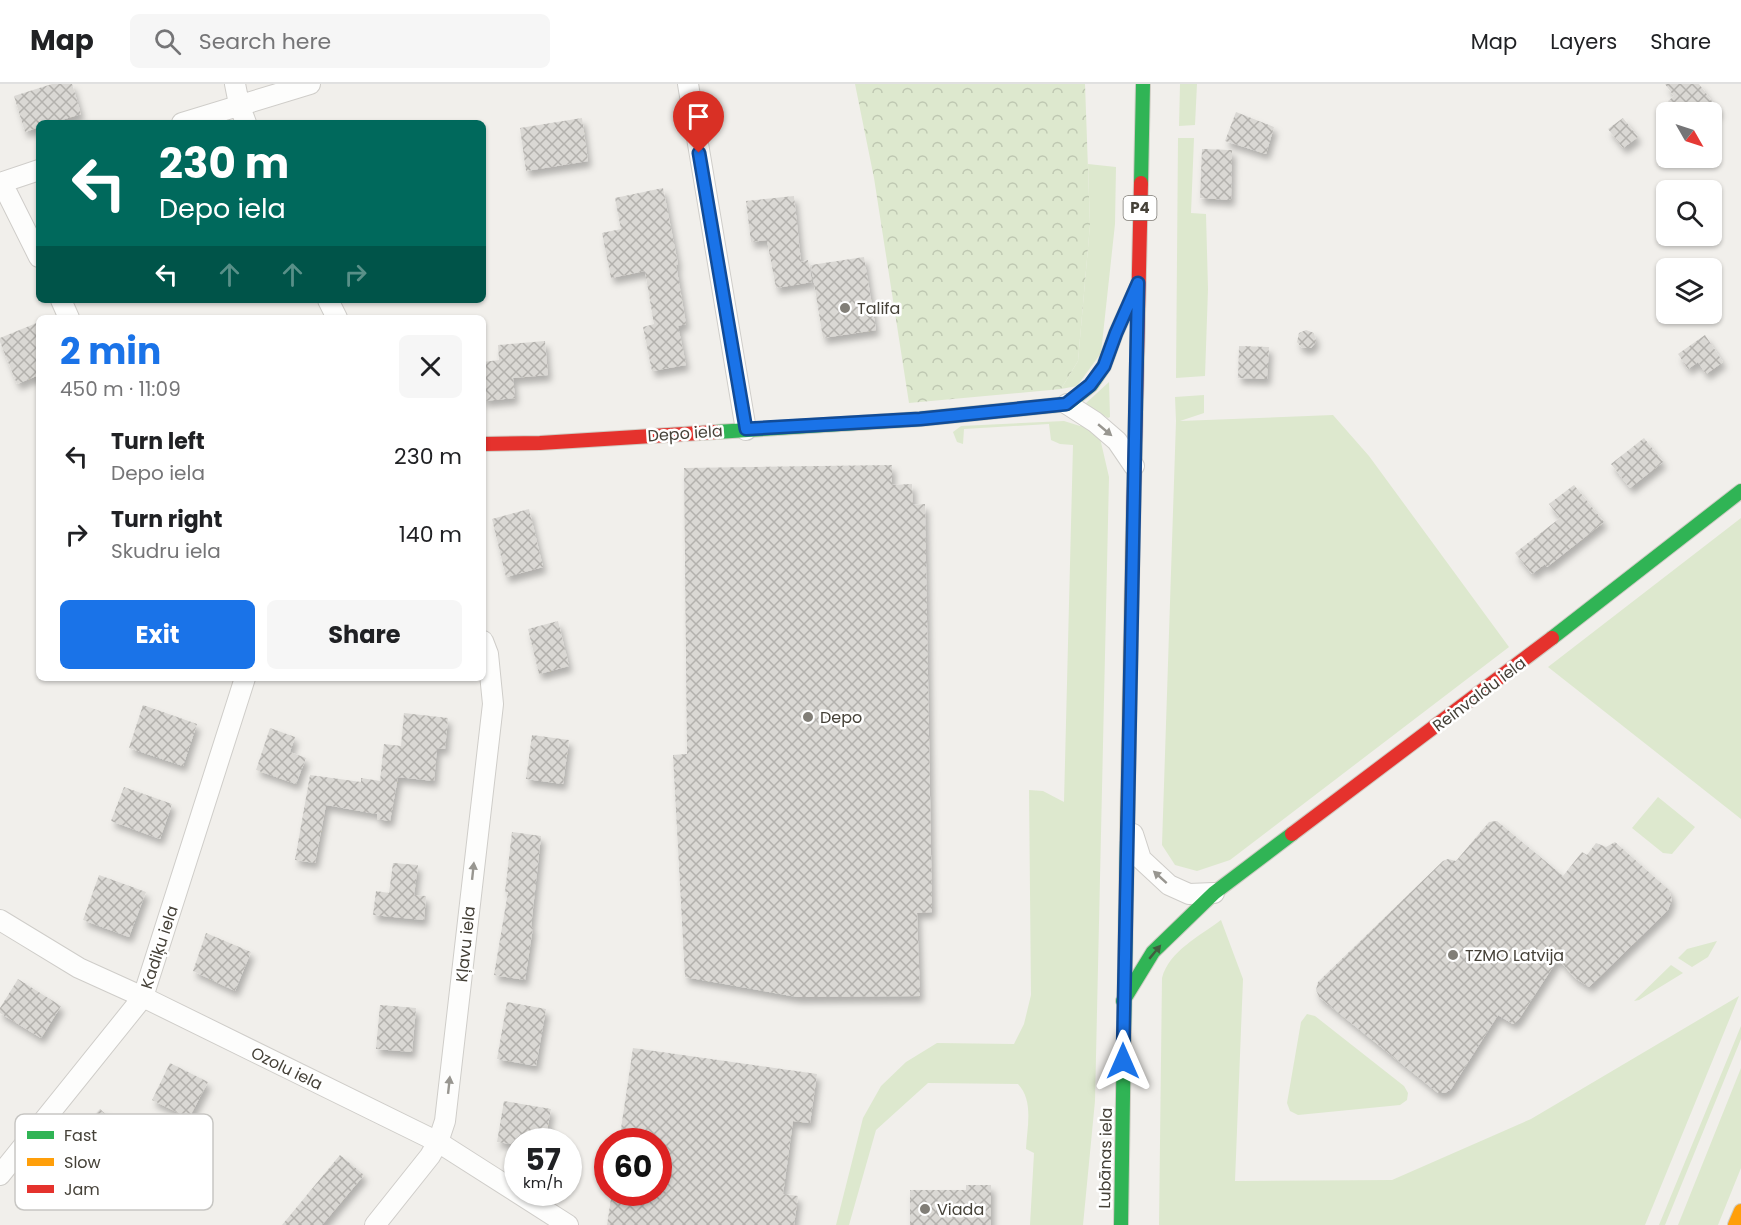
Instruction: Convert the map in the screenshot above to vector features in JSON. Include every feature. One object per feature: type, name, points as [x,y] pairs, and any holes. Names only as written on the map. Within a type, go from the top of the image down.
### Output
[{"type":"street","points":[[235,84],[245,120]]},
{"type":"street","points":[[191,120],[310,84]]},
{"type":"street","points":[[688,84],[746,429]]},
{"type":"street","name":"Lubānas iela","points":[[1121,1225],[1123,1001],[1143,84]]},
{"type":"street","points":[[36,172],[1,183],[36,250]]},
{"type":"street","points":[[1134,467],[1117,441],[1095,422],[1066,404],[1090,385],[1104,366],[1138,283]]},
{"type":"street","name":"Depo iela","points":[[486,444],[920,419],[1066,404]]},
{"type":"street","name":"Reinvaldu iela","points":[[1123,1001],[1154,952],[1214,893],[1499,680],[1741,491]]},
{"type":"street","name":"Kļavu iela","points":[[375,1225],[438,1142],[445,1121],[492,704],[486,649]]},
{"type":"street","name":"Kadiķu iela","points":[[49,1114],[144,997],[243,681]]},
{"type":"street","points":[[1128,818],[1141,860],[1169,885],[1189,894],[1214,893]]},
{"type":"street","name":"Ozolu iela","points":[[0,920],[79,968],[144,997],[438,1142],[568,1225]]},
{"type":"street","name":"Kadiķu iela","points":[[0,1175],[15,1156]]},
{"type":"street","points":[[1735,1225],[1741,1211]]},
{"type":"green space","points":[[855,84],[1085,84],[1090,225],[1078,361],[1061,389],[909,403],[874,178]]},
{"type":"green space","points":[[1180,84],[1197,84],[1195,125],[1179,126]]},
{"type":"green space","points":[[1178,138],[1194,138],[1191,213],[1206,214],[1208,289],[1205,376],[1176,378]]},
{"type":"green space","points":[[1088,164],[1116,167],[1115,224],[1101,353],[1077,386],[1061,389],[1078,361],[1090,225]]},
{"type":"green space","points":[[1109,382],[1110,417],[1108,418],[1085,404]]},
{"type":"green space","points":[[1204,395],[1204,413],[1180,421],[1333,415],[1369,456],[1509,647],[1230,860],[1197,871],[1175,865],[1162,845],[1175,397]]},
{"type":"green space","points":[[1064,421],[1080,426],[1082,422],[1100,438],[1109,477],[1095,1101],[1083,1225],[1030,1225],[1034,1153],[1026,1149],[1028,1106],[1018,1084],[928,1083],[876,1130],[849,1225],[836,1225],[863,1118],[881,1086],[906,1062],[937,1043],[1014,1044],[1024,1024],[1031,995],[1029,790],[1043,791],[1064,802],[1073,445],[1060,444],[1051,440],[1049,424],[964,429],[963,444],[957,442],[953,432],[961,426]]},
{"type":"green space","points":[[1741,518],[1741,819],[1548,667]]},
{"type":"green space","points":[[1658,797],[1695,827],[1672,854],[1663,853],[1632,828]]},
{"type":"green space","points":[[1221,920],[1243,979],[1235,1181],[1392,1180],[1531,1119],[1739,996],[1645,1225],[1159,1225],[1162,978],[1166,968],[1178,952]]},
{"type":"green space","points":[[1717,941],[1708,957],[1692,967],[1678,958],[1687,949]]},
{"type":"green space","points":[[1671,965],[1683,973],[1634,1001]]},
{"type":"green space","points":[[1307,1014],[1315,1016],[1404,1086],[1408,1093],[1407,1100],[1400,1105],[1298,1115],[1290,1111],[1287,1103],[1301,1022]]},
{"type":"green space","points":[[1741,1026],[1741,1039],[1665,1225],[1659,1225]]},
{"type":"green space","points":[[1741,1068],[1741,1168],[1718,1225],[1678,1225]]},
{"type":"building","points":[[52,84],[72,84],[81,114],[62,120],[36,120],[36,128],[25,132],[14,96]]},
{"type":"building","points":[[1665,84],[1699,84],[1712,102],[1669,102],[1674,96]]},
{"type":"building","points":[[1236,112],[1274,127],[1266,154],[1225,141]]},
{"type":"building","points":[[582,118],[588,161],[526,171],[520,128]]},
{"type":"building","points":[[1623,118],[1638,137],[1623,148],[1608,129]]},
{"type":"building","points":[[1202,149],[1232,150],[1231,200],[1200,198]]},
{"type":"building","points":[[663,188],[678,264],[676,265],[686,324],[678,326],[686,365],[652,371],[643,327],[654,324],[645,271],[611,278],[602,233],[621,229],[615,198]]},
{"type":"building","points":[[794,196],[801,262],[808,260],[812,282],[776,288],[767,240],[751,242],[746,201]]},
{"type":"building","name":"Talifa","points":[[864,257],[876,330],[823,338],[811,265]]},
{"type":"building","points":[[36,323],[36,376],[17,384],[0,338]]},
{"type":"building","points":[[1306,330],[1314,333],[1316,342],[1311,348],[1302,348],[1297,342],[1299,333]]},
{"type":"building","points":[[1705,335],[1723,362],[1706,374],[1698,362],[1688,369],[1678,354]]},
{"type":"building","points":[[545,341],[548,375],[513,378],[515,398],[486,401],[486,362],[499,360],[498,345]]},
{"type":"building","points":[[1239,346],[1269,347],[1267,379],[1238,378]]},
{"type":"building","points":[[1644,438],[1663,462],[1630,488],[1611,464]]},
{"type":"building","name":"Depo","points":[[892,465],[892,485],[912,484],[913,505],[925,504],[932,912],[917,913],[920,996],[797,997],[685,977],[673,755],[687,754],[684,468]]},
{"type":"building","points":[[1574,485],[1604,522],[1547,567],[1545,564],[1532,574],[1515,553],[1560,518],[1549,504]]},
{"type":"building","points":[[529,509],[543,567],[506,577],[492,519]]},
{"type":"building","points":[[558,621],[569,666],[539,674],[528,629]]},
{"type":"building","points":[[143,705],[197,724],[183,766],[129,748]]},
{"type":"building","points":[[404,713],[448,718],[445,749],[437,748],[434,781],[398,777],[390,821],[377,819],[377,814],[326,805],[315,863],[295,860],[310,775],[361,782],[361,778],[380,781],[384,744],[401,746]]},
{"type":"building","points":[[270,728],[295,737],[290,752],[306,758],[296,784],[256,770]]},
{"type":"building","points":[[532,735],[569,740],[563,784],[526,779]]},
{"type":"building","points":[[124,787],[172,804],[160,839],[111,821]]},
{"type":"building","name":"TZMO Latvija","points":[[1497,821],[1563,876],[1582,852],[1587,855],[1596,843],[1606,847],[1615,842],[1669,890],[1672,899],[1668,910],[1589,987],[1575,978],[1558,959],[1519,1019],[1513,1024],[1498,1015],[1451,1089],[1445,1093],[1438,1093],[1319,997],[1316,990],[1318,982],[1443,861],[1448,859],[1456,861],[1489,822]]},
{"type":"building","points":[[512,832],[541,836],[531,927],[533,927],[525,980],[494,975],[508,892],[505,892]]},
{"type":"building","points":[[393,863],[418,865],[414,895],[426,896],[424,920],[373,915],[376,891],[389,893]]},
{"type":"building","points":[[99,875],[146,892],[129,937],[83,920]]},
{"type":"building","points":[[206,933],[251,952],[235,991],[193,971]]},
{"type":"building","points":[[18,979],[61,1006],[41,1038],[0,1013],[0,1008]]},
{"type":"building","points":[[507,1002],[546,1009],[536,1066],[497,1059]]},
{"type":"building","points":[[380,1005],[416,1008],[412,1052],[376,1049]]},
{"type":"building","points":[[633,1048],[817,1074],[810,1123],[793,1121],[783,1194],[798,1196],[794,1225],[607,1225],[610,1206],[672,1206],[672,1128],[621,1128]]},
{"type":"building","points":[[170,1063],[208,1082],[191,1114],[181,1114],[152,1100]]},
{"type":"building","points":[[504,1101],[551,1109],[548,1128],[504,1128],[504,1143],[497,1142]]},
{"type":"building","points":[[100,1109],[106,1114],[95,1114]]},
{"type":"building","points":[[340,1155],[364,1175],[322,1225],[282,1225]]},
{"type":"building","points":[[966,1185],[991,1185],[991,1225],[910,1225],[910,1190],[966,1190]]},
{"type":"traffic: fast","points":[[1141,183],[1143,84]]},
{"type":"traffic: fast","points":[[716,432],[920,419],[1067,404],[1091,385],[1104,366],[1138,284]]},
{"type":"traffic: fast","points":[[1552,638],[1741,491]]},
{"type":"traffic: fast","points":[[1123,1001],[1153,952],[1214,893],[1292,834]]},
{"type":"traffic: fast","points":[[1121,1225],[1127,839]]},
{"type":"traffic: slow","points":[[1127,839],[1133,530]]},
{"type":"traffic: slow","points":[[1735,1225],[1741,1211]]},
{"type":"traffic: jam","points":[[1133,530],[1141,183]]},
{"type":"traffic: jam","points":[[486,444],[540,443],[716,432]]},
{"type":"traffic: jam","points":[[1292,834],[1552,638]]},
{"type":"place","name":"Talifa","points":[[845,308]]},
{"type":"place","name":"Depo","points":[[808,717]]},
{"type":"place","name":"TZMO Latvija","points":[[1453,955]]},
{"type":"place","name":"Viada","points":[[925,1209]]},
{"type":"route","points":[[699,153],[746,429],[920,419],[1066,404],[1090,385],[1104,366],[1138,283],[1123,1061]]}]
